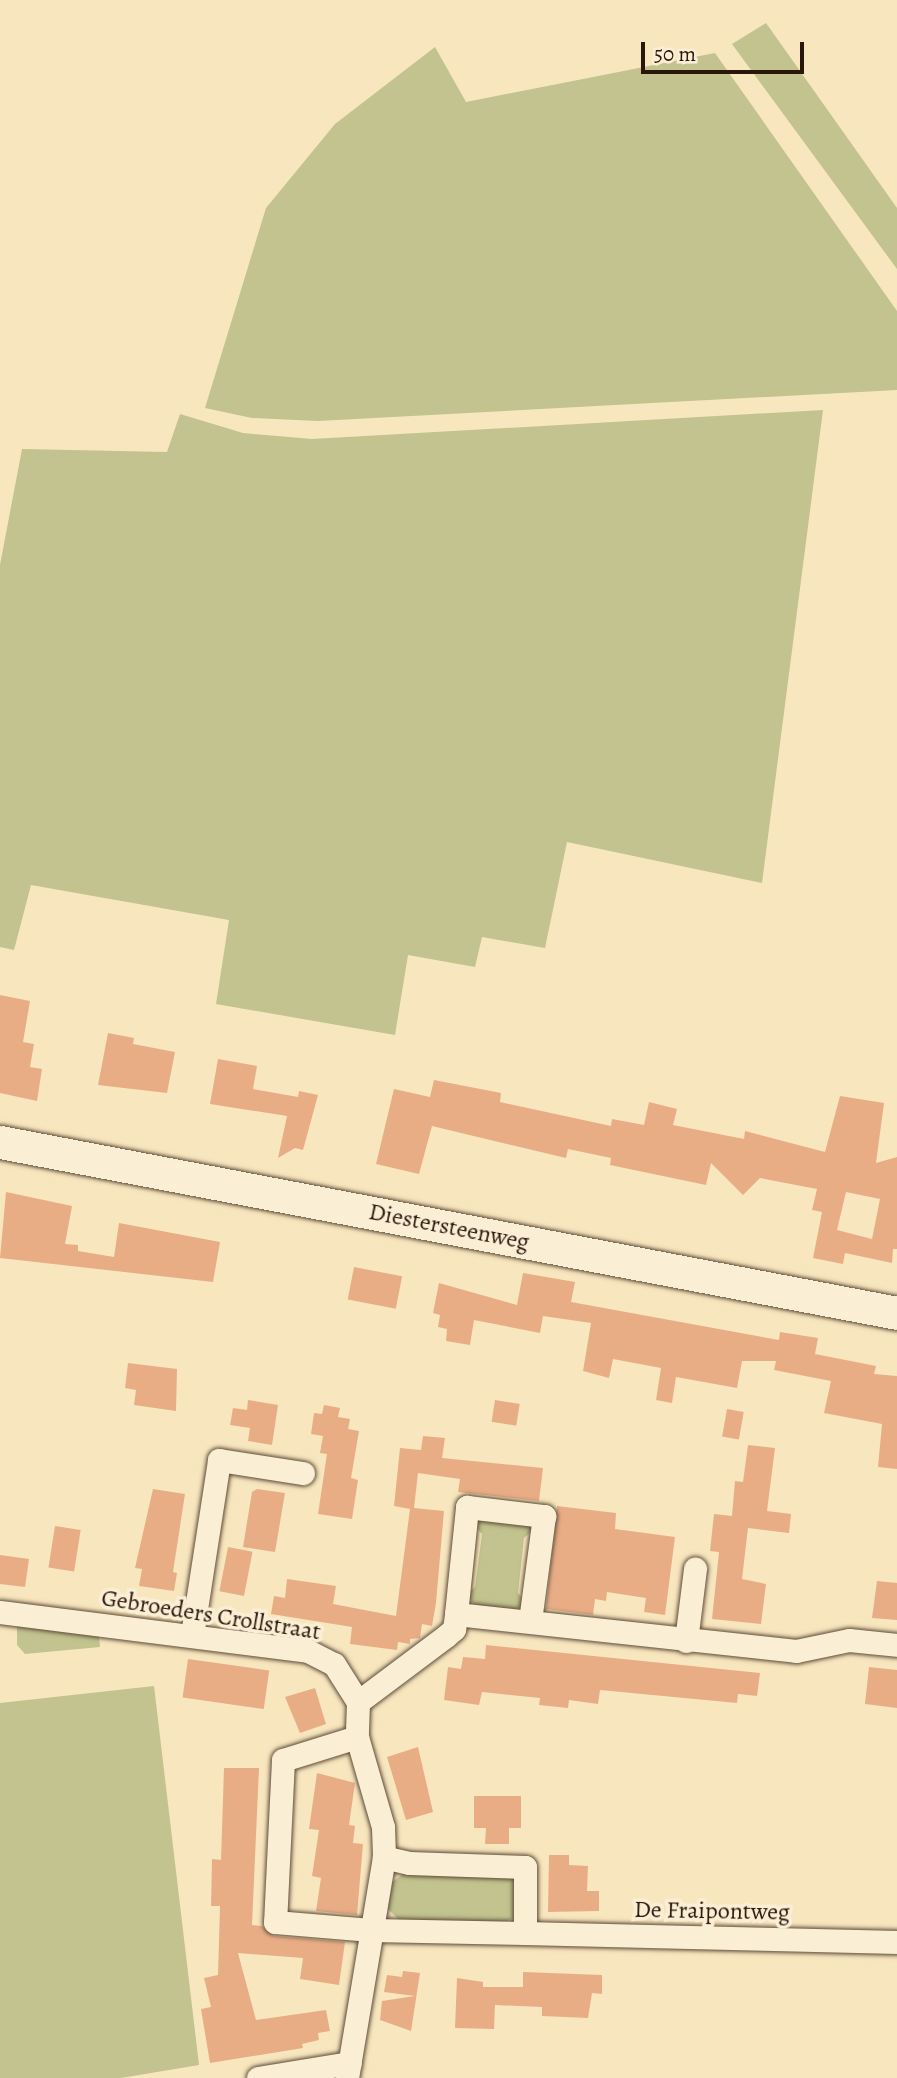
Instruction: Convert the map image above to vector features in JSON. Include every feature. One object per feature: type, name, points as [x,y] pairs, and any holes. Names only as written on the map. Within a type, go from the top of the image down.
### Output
[{"type":"main road","name":"Diestersteenweg","points":[[0,1142],[897,1313]]},
{"type":"street","points":[[192,1635],[219,1460],[303,1473]]},
{"type":"street","points":[[258,2078],[349,2070],[384,1857],[383,1827],[357,1737],[358,1702],[454,1629],[467,1507],[544,1516],[530,1621]]},
{"type":"street","points":[[686,1641],[695,1569]]},
{"type":"street","name":"Gebroeders Crollstraat","points":[[0,1612],[192,1635],[323,1657],[334,1664],[358,1702]]},
{"type":"street","points":[[456,1614],[796,1651],[849,1640],[897,1645]]},
{"type":"street","points":[[357,1737],[283,1760],[275,1922],[371,1930]]},
{"type":"street","points":[[384,1857],[409,1863],[525,1867],[525,1933]]},
{"type":"street","name":"De Fraipontweg","points":[[371,1930],[897,1942]]},
{"type":"green space","points":[[766,23],[897,208],[897,269],[732,44]]},
{"type":"green space","points":[[435,47],[466,102],[715,53],[897,311],[897,390],[318,421],[252,418],[205,408],[266,208],[335,124]]},
{"type":"green space","points":[[823,410],[762,883],[567,842],[545,948],[482,937],[475,967],[408,955],[395,1035],[216,1004],[229,920],[31,885],[14,950],[0,947],[0,565],[22,449],[167,452],[180,414],[243,433],[312,439]]},
{"type":"green space","points":[[478,1518],[526,1522],[532,1531],[524,1538],[518,1593],[525,1602],[517,1609],[476,1606],[466,1595],[475,1587],[482,1534],[473,1523]]},
{"type":"green space","points":[[17,1625],[99,1636],[100,1647],[25,1654],[17,1645]]},
{"type":"green space","points":[[154,1686],[199,2065],[121,2078],[0,2078],[0,1703]]},
{"type":"green space","points":[[403,1874],[511,1875],[516,1879],[516,1916],[504,1923],[399,1920],[385,1906],[391,1883]]},
{"type":"building","points":[[0,995],[30,1001],[23,1042],[34,1044],[30,1067],[42,1069],[37,1101],[0,1093]]},
{"type":"building","points":[[108,1033],[134,1038],[133,1044],[175,1052],[167,1093],[98,1085]]},
{"type":"building","points":[[218,1059],[257,1066],[253,1089],[298,1097],[299,1091],[318,1095],[303,1150],[295,1148],[278,1158],[287,1116],[210,1104]]},
{"type":"building","points":[[434,1080],[501,1093],[500,1102],[611,1126],[612,1119],[644,1125],[649,1102],[677,1109],[673,1125],[744,1139],[745,1131],[825,1152],[840,1096],[884,1103],[876,1163],[897,1157],[897,1249],[893,1249],[892,1263],[845,1253],[843,1264],[813,1258],[822,1212],[812,1210],[817,1189],[760,1178],[743,1195],[711,1163],[706,1185],[610,1165],[611,1158],[568,1149],[566,1158],[432,1126],[419,1174],[376,1164],[394,1089],[430,1097]],"holes":[[[846,1192],[880,1199],[872,1239],[837,1230]]]},
{"type":"building","points":[[6,1192],[72,1206],[65,1244],[78,1245],[78,1251],[114,1257],[119,1223],[220,1242],[213,1282],[0,1258]]},
{"type":"building","points":[[354,1267],[402,1276],[396,1309],[348,1299]]},
{"type":"building","points":[[523,1273],[575,1282],[571,1302],[779,1340],[780,1332],[818,1338],[815,1354],[876,1366],[874,1374],[897,1376],[897,1469],[878,1467],[882,1424],[824,1413],[831,1381],[774,1370],[776,1361],[742,1361],[737,1388],[676,1377],[672,1403],[656,1400],[661,1368],[613,1359],[609,1378],[583,1371],[591,1323],[543,1316],[540,1333],[474,1320],[470,1345],[446,1341],[447,1329],[438,1327],[440,1315],[433,1313],[439,1283],[517,1305]]},
{"type":"building","points":[[128,1363],[177,1369],[176,1411],[134,1405],[136,1390],[125,1388]]},
{"type":"building","points":[[248,1400],[278,1405],[272,1445],[248,1441],[250,1428],[230,1425],[233,1408],[247,1410]]},
{"type":"building","points":[[495,1400],[520,1404],[516,1426],[492,1422]]},
{"type":"building","points":[[324,1405],[340,1408],[338,1417],[350,1419],[348,1429],[359,1431],[351,1478],[358,1480],[352,1519],[318,1514],[327,1454],[320,1453],[323,1436],[311,1434],[314,1413],[322,1414]]},
{"type":"building","points":[[727,1409],[744,1412],[739,1440],[722,1437]]},
{"type":"building","points":[[423,1436],[445,1438],[442,1458],[543,1468],[539,1501],[458,1492],[460,1479],[418,1473],[414,1508],[444,1511],[436,1603],[432,1626],[422,1624],[420,1638],[410,1639],[410,1644],[398,1642],[397,1650],[350,1644],[352,1627],[271,1614],[274,1596],[285,1598],[287,1579],[336,1586],[333,1604],[396,1616],[410,1509],[394,1506],[400,1448],[421,1450]]},
{"type":"building","points":[[748,1445],[775,1448],[767,1511],[791,1514],[789,1533],[748,1528],[742,1579],[766,1584],[761,1624],[712,1619],[719,1552],[710,1551],[714,1514],[732,1516],[735,1481],[743,1482]]},
{"type":"building","points":[[153,1489],[185,1494],[173,1572],[177,1573],[174,1591],[139,1586],[142,1569],[135,1568]]},
{"type":"building","points":[[257,1489],[285,1493],[275,1552],[243,1547],[252,1492]]},
{"type":"building","points":[[557,1506],[616,1513],[615,1529],[675,1537],[665,1615],[644,1612],[646,1598],[607,1592],[606,1601],[595,1599],[593,1615],[546,1609]]},
{"type":"building","points":[[55,1526],[81,1530],[74,1572],[48,1567]]},
{"type":"building","points":[[228,1547],[253,1552],[244,1596],[219,1591]]},
{"type":"building","points":[[0,1555],[29,1559],[25,1587],[0,1584]]},
{"type":"building","points":[[877,1581],[897,1583],[897,1620],[872,1618]]},
{"type":"building","points":[[486,1645],[760,1673],[757,1696],[738,1694],[737,1703],[600,1690],[598,1704],[569,1700],[568,1708],[539,1705],[540,1698],[482,1692],[479,1705],[444,1700],[448,1667],[461,1669],[463,1657],[485,1659]]},
{"type":"building","points":[[188,1659],[269,1670],[264,1709],[183,1698]]},
{"type":"building","points":[[869,1667],[897,1670],[897,1708],[865,1704]]},
{"type":"building","points":[[315,1688],[326,1724],[300,1733],[285,1697]]},
{"type":"building","points":[[418,1747],[433,1812],[406,1820],[387,1757]]},
{"type":"building","points":[[224,1768],[259,1768],[252,1925],[262,1926],[274,1936],[345,1942],[339,1985],[300,1979],[303,1958],[238,1953],[256,2020],[326,2010],[330,2031],[318,2033],[319,2040],[302,2044],[303,2048],[210,2063],[201,2009],[211,2007],[204,1978],[218,1975],[220,1906],[211,1906],[212,1859],[221,1860]]},
{"type":"building","points":[[317,1773],[355,1783],[349,1825],[355,1826],[353,1843],[363,1844],[357,1915],[316,1911],[321,1878],[312,1876],[319,1830],[309,1829]]},
{"type":"building","points":[[474,1796],[521,1796],[521,1828],[509,1828],[509,1844],[485,1844],[486,1828],[474,1828]]},
{"type":"building","points":[[549,1855],[569,1855],[569,1865],[588,1866],[587,1891],[599,1891],[599,1911],[548,1912]]},
{"type":"building","points":[[403,1971],[420,1973],[411,2031],[380,2020],[382,2001],[415,1996],[384,1992],[387,1975],[402,1977]]},
{"type":"building","points":[[523,1972],[602,1975],[602,1994],[592,1993],[588,2018],[542,2016],[542,2007],[495,2005],[494,2029],[455,2028],[457,1978],[483,1982],[483,1987],[523,1987]]}]
